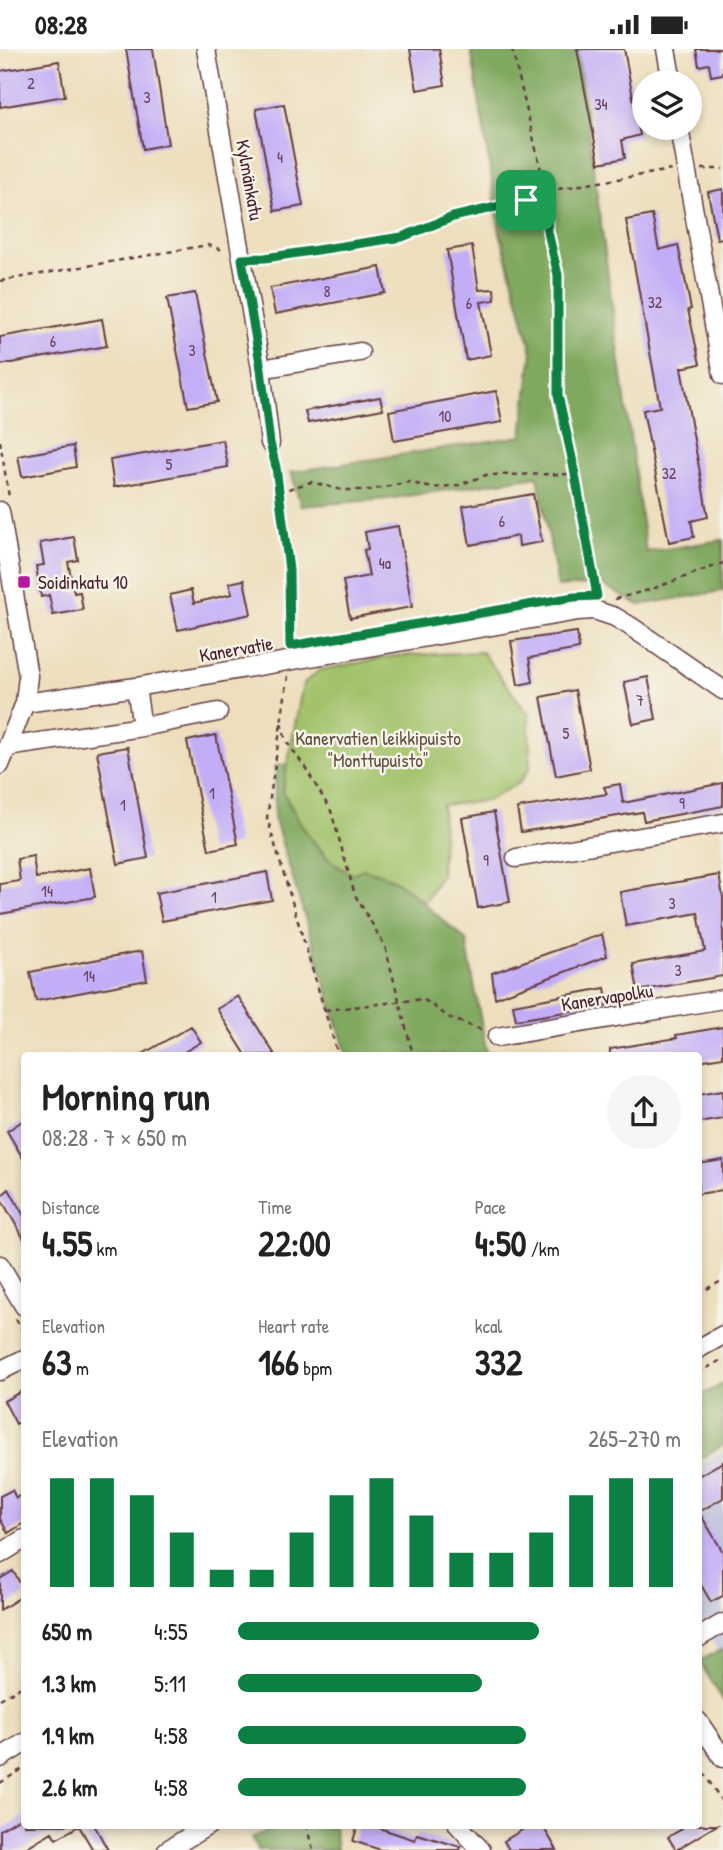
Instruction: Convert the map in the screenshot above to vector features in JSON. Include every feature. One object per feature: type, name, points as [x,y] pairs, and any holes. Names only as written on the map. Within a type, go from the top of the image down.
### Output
[{"type":"street","name":"Kylmänkatu","points":[[205,49],[261,369],[270,443]]},
{"type":"street","points":[[666,49],[669,70]]},
{"type":"street","points":[[681,140],[723,375]]},
{"type":"street","points":[[261,369],[360,352]]},
{"type":"street","points":[[0,765],[25,703],[28,675],[5,508]]},
{"type":"street","name":"Kanervatie","points":[[25,703],[290,661],[528,618],[594,610],[615,617],[630,626],[723,690]]},
{"type":"street","points":[[136,687],[142,727]]},
{"type":"street","points":[[7,747],[142,727],[218,712]]},
{"type":"street","points":[[516,858],[723,823]]},
{"type":"street","name":"Kanervapolku","points":[[498,1037],[723,999]]},
{"type":"street","points":[[0,1265],[21,1301]]},
{"type":"street","points":[[702,1347],[723,1335]]},
{"type":"street","points":[[0,1371],[21,1360]]},
{"type":"street","points":[[0,1553],[21,1541]]},
{"type":"street","points":[[702,1636],[723,1623]]},
{"type":"street","points":[[702,1727],[723,1758]]},
{"type":"street","points":[[0,1758],[21,1745]]},
{"type":"street","points":[[167,1850],[202,1829]]},
{"type":"street","points":[[462,1829],[481,1850]]},
{"type":"path","points":[[512,49],[546,191],[548,232],[558,275],[558,395],[597,596]]},
{"type":"path","points":[[0,281],[208,245],[242,259],[265,258],[402,237],[453,217],[526,200],[546,191],[663,170],[723,169]]},
{"type":"path","points":[[0,441],[5,508]]},
{"type":"path","points":[[270,443],[289,570],[290,661],[267,818],[337,1052]]},
{"type":"path","points":[[279,492],[311,482],[342,490],[371,490],[409,482],[432,488],[459,485],[486,475],[575,474]]},
{"type":"path","points":[[622,605],[612,600],[652,589],[723,563]]},
{"type":"path","points":[[586,596],[605,598]]},
{"type":"path","points":[[280,720],[286,741],[331,811],[355,895],[385,946],[412,1052]]},
{"type":"path","points":[[325,1010],[424,999],[450,1018],[498,1037]]},
{"type":"path","points":[[702,1292],[723,1280]]},
{"type":"path","points":[[702,1371],[723,1359]]},
{"type":"path","points":[[0,1699],[21,1687]]},
{"type":"path","points":[[0,1783],[21,1770]]},
{"type":"path","points":[[702,1770],[723,1803]]},
{"type":"path","points":[[307,1829],[313,1850]]},
{"type":"shaded area","points":[[723,1451],[723,1658],[702,1625],[702,1464]]},
{"type":"green space","points":[[471,49],[577,49],[646,552],[723,540],[723,591],[639,605],[601,584],[558,587],[538,476],[387,499],[301,506],[291,472],[522,436],[532,352],[500,232]]},
{"type":"green space","name":"Kanervatien leikkipuisto \"Monttupuisto\"","points":[[482,652],[529,715],[530,768],[520,782],[487,801],[442,805],[441,875],[425,902],[389,877],[352,874],[336,867],[307,834],[282,791],[303,684],[320,670],[394,656]]},
{"type":"green space","points":[[288,764],[282,791],[311,839],[329,859],[352,874],[363,869],[389,877],[466,940],[486,1052],[346,1052],[274,817],[276,766]]},
{"type":"green space","points":[[723,1384],[723,1445],[702,1458],[702,1395]]},
{"type":"green space","points":[[723,1649],[723,1700],[702,1666],[702,1660]]},
{"type":"green space","points":[[271,1829],[334,1829],[337,1850],[258,1850],[251,1838]]},
{"type":"building","points":[[126,49],[153,49],[168,144],[143,149]]},
{"type":"building","points":[[410,49],[439,49],[445,85],[417,90]]},
{"type":"building","points":[[577,49],[624,49],[632,92],[632,137],[622,140],[625,158],[599,163]]},
{"type":"building","points":[[696,49],[723,49],[723,74],[711,76],[709,64],[699,66]]},
{"type":"building","points":[[59,61],[65,96],[0,107],[0,71]]},
{"type":"building","points":[[284,104],[303,206],[275,211],[256,109]]},
{"type":"building","points":[[723,189],[723,238],[717,239],[708,192]]},
{"type":"building","points":[[652,215],[659,250],[678,245],[691,309],[688,310],[700,364],[681,368],[708,517],[691,521],[694,537],[669,542],[643,410],[660,407],[626,220]]},
{"type":"building","points":[[472,246],[479,290],[494,289],[495,300],[481,302],[491,355],[466,360],[447,250]]},
{"type":"building","points":[[380,267],[385,293],[275,314],[270,288]]},
{"type":"building","points":[[195,293],[217,402],[188,407],[167,298]]},
{"type":"building","points":[[102,319],[107,346],[0,365],[0,337]]},
{"type":"building","points":[[496,391],[502,422],[394,441],[389,411]]},
{"type":"building","points":[[380,397],[383,409],[308,423],[305,411]]},
{"type":"building","points":[[223,440],[228,467],[114,487],[110,460]]},
{"type":"building","points":[[73,446],[76,467],[22,477],[18,456]]},
{"type":"building","points":[[533,494],[542,542],[519,546],[518,536],[470,545],[463,506]]},
{"type":"building","points":[[398,526],[412,607],[350,618],[343,581],[369,576],[364,550],[368,549],[365,532]]},
{"type":"building","points":[[74,537],[78,560],[68,562],[74,593],[80,592],[83,610],[53,615],[49,595],[41,597],[36,566],[44,565],[40,543]]},
{"type":"building","points":[[244,580],[251,614],[178,630],[170,595],[191,590],[194,603],[232,594],[229,583]]},
{"type":"building","points":[[577,632],[579,649],[529,658],[533,682],[518,685],[511,641]]},
{"type":"building","points":[[648,677],[656,719],[633,724],[624,682]]},
{"type":"building","points":[[575,690],[590,769],[556,776],[541,697]]},
{"type":"building","points":[[216,735],[238,844],[209,850],[187,741]]},
{"type":"building","points":[[128,747],[148,858],[118,864],[97,752]]},
{"type":"building","points":[[723,783],[723,806],[644,821],[642,812],[521,832],[517,808],[607,794],[604,787],[620,784],[623,803]]},
{"type":"building","points":[[494,812],[510,902],[478,908],[462,818]]},
{"type":"building","points":[[33,856],[36,878],[90,868],[95,897],[0,914],[0,884],[20,881],[17,859]]},
{"type":"building","points":[[267,872],[272,900],[162,921],[156,893]]},
{"type":"building","points":[[719,875],[723,897],[723,976],[638,991],[633,964],[705,951],[698,913],[626,926],[620,892]]},
{"type":"building","points":[[602,934],[607,956],[495,998],[492,973]]},
{"type":"building","points":[[142,951],[147,980],[36,1001],[30,972]]},
{"type":"building","points":[[605,988],[608,1005],[516,1020],[513,1005]]},
{"type":"building","points":[[238,996],[273,1052],[244,1052],[217,1009]]},
{"type":"building","points":[[191,1026],[201,1042],[184,1052],[146,1052]]},
{"type":"building","points":[[723,1027],[723,1057],[702,1060],[702,1052],[610,1052],[610,1049],[677,1038],[676,1035]]},
{"type":"building","points":[[723,1090],[723,1118],[702,1121],[702,1093]]},
{"type":"building","points":[[21,1122],[21,1155],[7,1131]]},
{"type":"building","points":[[723,1160],[723,1190],[702,1193],[702,1163]]},
{"type":"building","points":[[9,1189],[21,1211],[21,1234],[0,1197]]},
{"type":"building","points":[[21,1392],[21,1422],[16,1424],[4,1401]]},
{"type":"building","points":[[723,1462],[723,1498],[702,1510],[702,1474]]},
{"type":"building","points":[[12,1490],[16,1498],[21,1495],[21,1525],[8,1533],[0,1519],[0,1496]]},
{"type":"building","points":[[702,1517],[723,1552],[723,1596],[711,1602],[702,1587]]},
{"type":"building","points":[[13,1571],[21,1585],[21,1597],[0,1610],[0,1579]]},
{"type":"building","points":[[21,1818],[21,1829],[74,1829],[56,1839],[52,1832],[22,1850],[0,1850],[0,1830]]},
{"type":"building","points":[[702,1825],[717,1825],[676,1850],[668,1837],[682,1829],[702,1829]]},
{"type":"building","points":[[81,1829],[96,1829],[108,1850],[93,1850]]},
{"type":"building","points":[[357,1829],[382,1829],[415,1840],[417,1834],[461,1847],[460,1850],[381,1850],[353,1841]]},
{"type":"building","points":[[524,1829],[544,1829],[557,1850],[509,1850],[504,1841]]},
{"type":"place","name":"Soidinkatu 10","points":[[24,582]]},
{"type":"route","points":[[546,191],[548,232],[558,275],[558,395],[597,596],[574,597],[438,619],[290,646],[289,570],[276,467],[242,259],[265,258],[402,237],[453,217],[526,200],[546,191]]}]
